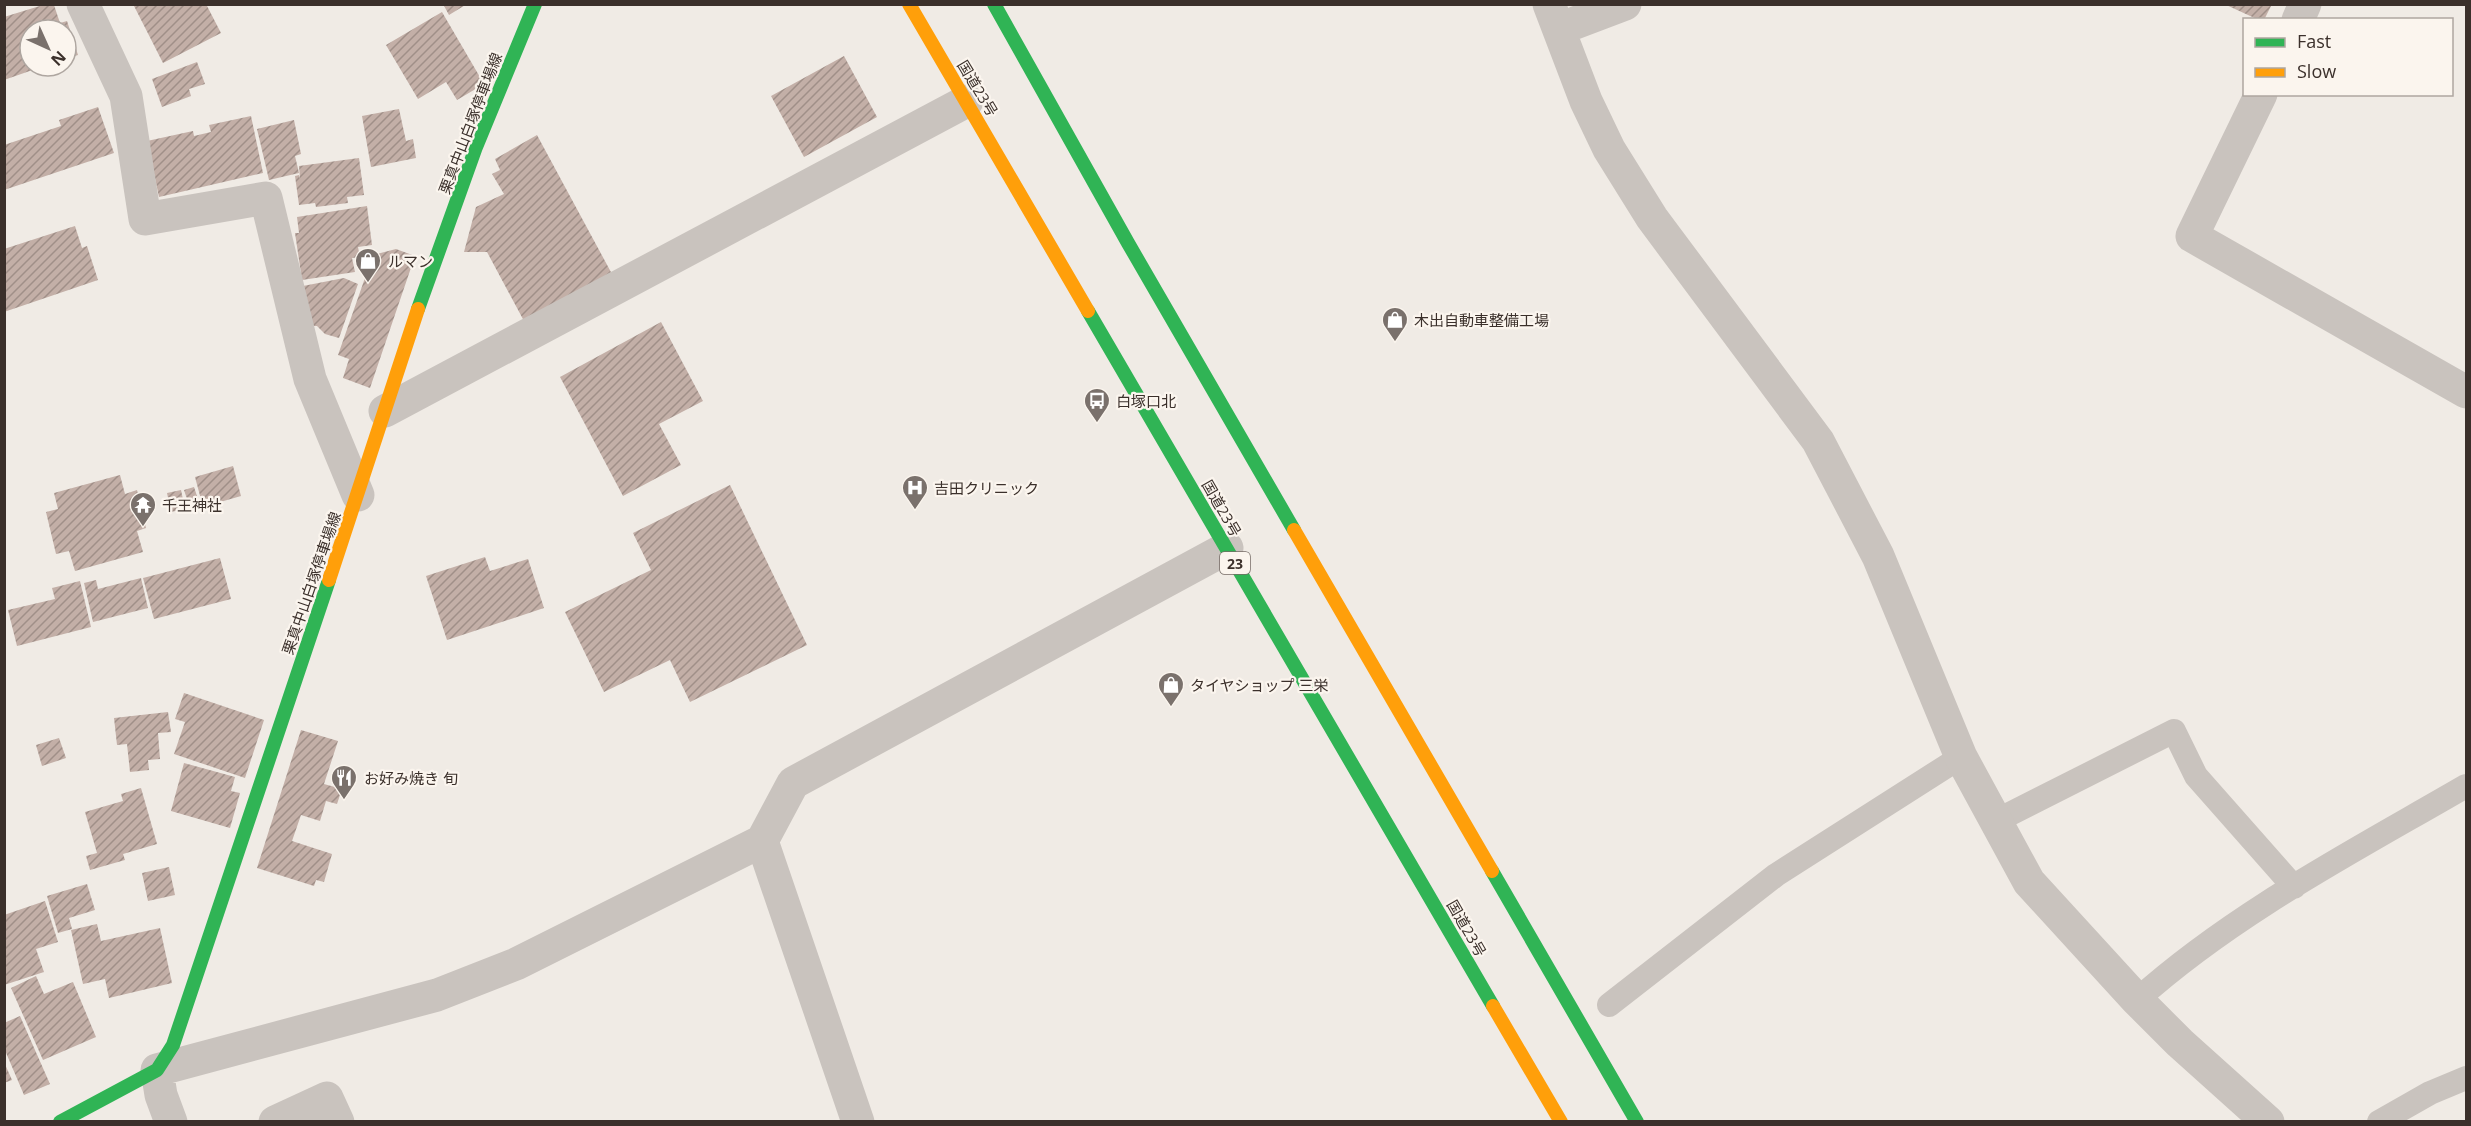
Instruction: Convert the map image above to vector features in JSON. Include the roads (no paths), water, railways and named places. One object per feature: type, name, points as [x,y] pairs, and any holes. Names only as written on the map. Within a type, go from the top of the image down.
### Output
[{"type":"main road","name":"栗真中山白塚停車場線","points":[[60,1122],[157,1070],[173,1046],[358,495],[404,348],[476,147],[535,4]]},
{"type":"main road","name":"国道23号","points":[[909,4],[1561,1122]]},
{"type":"main road","points":[[994,4],[1134,254],[1637,1122]]},
{"type":"street","points":[[83,4],[126,96],[145,219],[266,198],[310,379],[358,495]]},
{"type":"street","points":[[1625,4],[1554,17],[1587,101],[1609,149],[1652,218],[1818,441],[1878,556],[1961,757],[2029,882],[2137,1000],[2180,1043],[2268,1122]]},
{"type":"street","points":[[2299,18],[2305,4]]},
{"type":"street","points":[[2260,96],[2192,236],[2466,392]]},
{"type":"street","points":[[385,411],[967,101]]},
{"type":"street","points":[[171,1122],[161,1095],[157,1070],[437,995],[516,964],[762,841],[793,783],[1227,548]]},
{"type":"street","points":[[762,841],[858,1122]]},
{"type":"street","points":[[275,1122],[327,1098],[338,1122]]},
{"type":"lane","points":[[1996,821],[2174,731],[2196,776],[2294,887]]},
{"type":"lane","points":[[1609,1005],[1776,875],[1961,757]]},
{"type":"lane","points":[[2137,1000],[2173,968],[2294,887],[2466,786]]},
{"type":"lane","points":[[2379,1122],[2430,1093],[2466,1078]]},
{"type":"place","name":"ルマン","points":[[368,284]]},
{"type":"place","name":"木出自動車整備工場","points":[[1395,343]]},
{"type":"place","name":"白塚口北","points":[[1097,424]]},
{"type":"place","name":"吉田クリニック","points":[[915,511]]},
{"type":"place","name":"千王神社","points":[[143,528]]},
{"type":"place","name":"タイヤショップ 三栄","points":[[1171,708]]},
{"type":"place","name":"お好み焼き 旬","points":[[344,801]]}]
